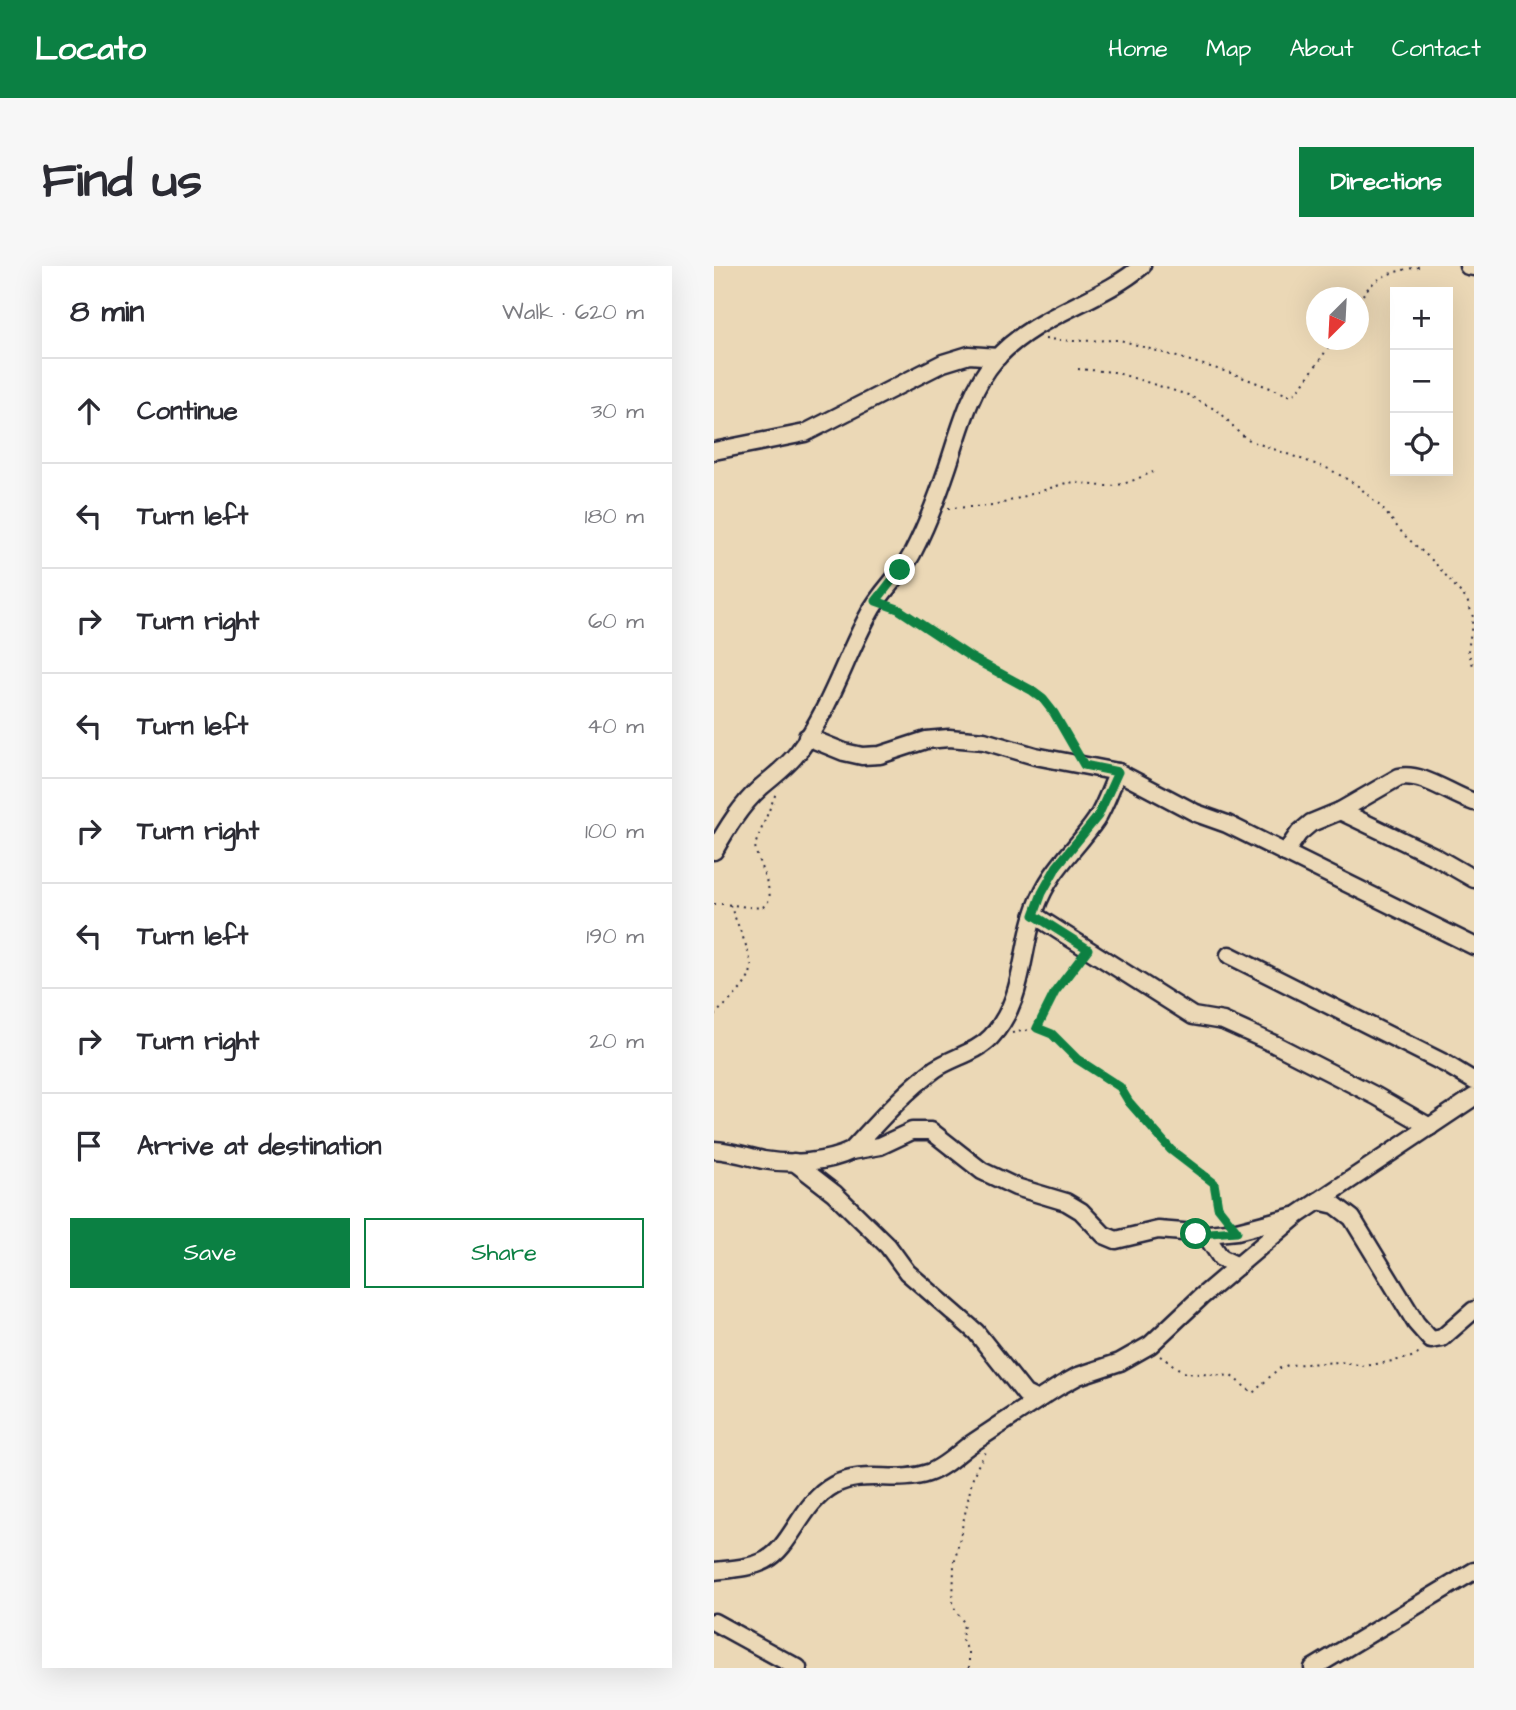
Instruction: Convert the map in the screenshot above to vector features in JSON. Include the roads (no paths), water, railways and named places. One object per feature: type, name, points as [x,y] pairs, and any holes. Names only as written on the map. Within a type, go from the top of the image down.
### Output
[{"type":"street","points":[[714,850],[741,809],[788,764],[807,737],[876,601],[910,557],[933,508],[975,392],[986,371],[998,357],[1054,315],[1142,266]]},
{"type":"street","points":[[1468,266],[1474,267]]},
{"type":"street","points":[[714,451],[805,433],[867,400],[894,390],[943,362],[969,355],[998,357]]},
{"type":"street","points":[[807,737],[844,752],[863,756],[880,755],[926,740],[967,738],[1035,756],[1118,772],[1196,813],[1227,824],[1474,946]]},
{"type":"street","points":[[851,1151],[919,1082],[942,1064],[985,1043],[998,1028],[1020,985],[1025,944],[1042,893],[1057,866],[1098,816],[1118,772]]},
{"type":"street","points":[[1285,853],[1299,833],[1311,823],[1340,811],[1404,776],[1424,780],[1454,796],[1474,802]]},
{"type":"street","points":[[1340,811],[1434,856],[1474,879]]},
{"type":"street","points":[[1034,915],[1193,1016],[1223,1021],[1274,1044],[1430,1127]]},
{"type":"street","points":[[1229,955],[1446,1064],[1474,1081]]},
{"type":"street","points":[[714,1571],[769,1559],[783,1544],[811,1503],[837,1483],[856,1477],[902,1479],[934,1471],[1037,1400],[1078,1377],[1120,1362],[1149,1346],[1299,1214],[1474,1097]]},
{"type":"street","points":[[714,1150],[764,1160],[810,1161],[880,1146],[912,1131],[931,1131],[982,1171],[999,1180],[1074,1206],[1111,1239],[1121,1240],[1158,1230],[1205,1234],[1237,1231],[1299,1214]]},
{"type":"street","points":[[794,1162],[834,1193],[888,1246],[907,1272],[976,1332],[1025,1394],[1037,1400]]},
{"type":"street","points":[[1318,1201],[1335,1205],[1353,1218],[1416,1323],[1428,1337],[1436,1340],[1454,1329],[1474,1310]]},
{"type":"street","points":[[1205,1234],[1221,1258],[1238,1266]]},
{"type":"street","points":[[1313,1668],[1474,1571]]},
{"type":"street","points":[[714,1622],[798,1668]]}]
